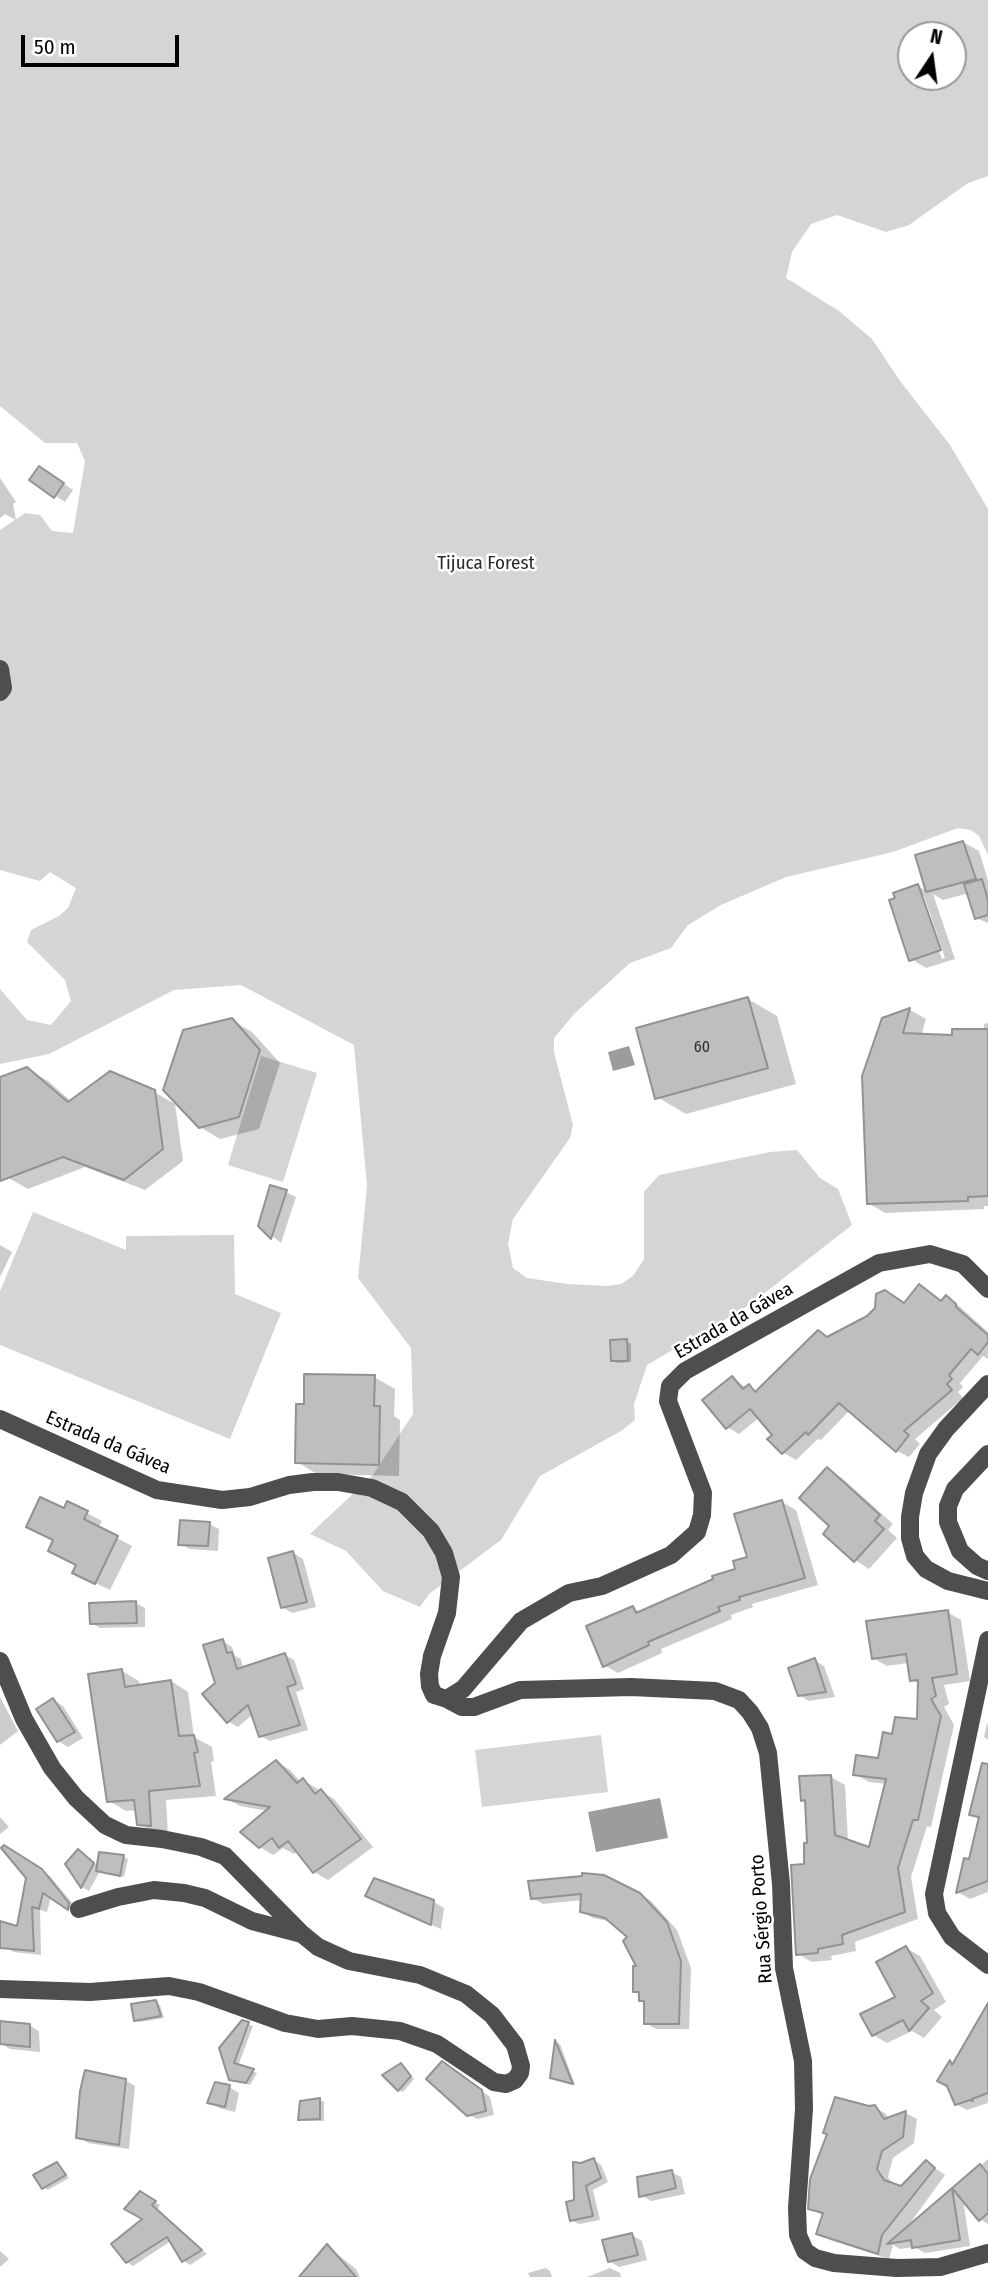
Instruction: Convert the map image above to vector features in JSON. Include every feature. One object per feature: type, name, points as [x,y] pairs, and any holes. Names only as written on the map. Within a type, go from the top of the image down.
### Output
[{"type":"street","points":[[0,669],[3,688],[0,692]]},
{"type":"street","name":"Estrada da Gávea","points":[[0,1419],[157,1490],[222,1500],[250,1497],[289,1485],[338,1482],[372,1488],[402,1502],[431,1531],[444,1553],[451,1577],[447,1613],[432,1656],[429,1674],[430,1686],[435,1695],[447,1699],[463,1689],[521,1621],[569,1593],[602,1586],[671,1555],[697,1532],[702,1516],[703,1493],[668,1401],[670,1386],[685,1371],[878,1263],[930,1254],[963,1264],[988,1289]]},
{"type":"street","points":[[988,1384],[946,1429],[928,1454],[914,1493],[910,1517],[910,1538],[915,1556],[926,1569],[948,1581],[988,1591]]},
{"type":"street","points":[[988,1454],[955,1489],[948,1506],[948,1522],[960,1551],[977,1566],[988,1571]]},
{"type":"street","points":[[988,1640],[934,1894],[937,1913],[952,1937],[988,1965]]},
{"type":"street","points":[[0,1661],[24,1719],[52,1768],[85,1807],[105,1825],[126,1835],[201,1847],[225,1856],[318,1947],[349,1961],[420,1975],[466,1994],[492,2015],[515,2045],[521,2066],[520,2073],[515,2080],[506,2084],[494,2082],[437,2044],[400,2031],[352,2026],[318,2029],[285,2023],[199,1992],[169,1986],[90,1992],[0,1989]]},
{"type":"street","name":"Rua Sérgio Porto","points":[[447,1699],[462,1707],[474,1707],[520,1690],[631,1687],[715,1691],[738,1700],[750,1712],[761,1728],[768,1753],[781,1884],[784,1968],[803,2061],[804,2109],[797,2208],[798,2235],[805,2251],[815,2258],[834,2263],[897,2268],[940,2267],[988,2253]]},
{"type":"street","points":[[79,1909],[118,1897],[154,1890],[164,1891],[205,1898],[252,1922],[302,1934]]},
{"type":"green space","name":"Tijuca Forest","points":[[0,0],[988,0],[988,176],[968,183],[909,225],[886,232],[837,215],[811,224],[792,252],[786,278],[839,311],[872,339],[900,381],[950,445],[988,509],[988,855],[979,836],[971,830],[958,828],[893,852],[786,877],[721,905],[688,925],[671,948],[630,963],[575,1013],[554,1038],[554,1052],[573,1125],[570,1138],[513,1219],[508,1244],[513,1268],[527,1278],[567,1284],[621,1284],[633,1276],[644,1259],[644,1192],[659,1175],[770,1152],[797,1150],[820,1178],[838,1189],[852,1225],[748,1306],[647,1365],[634,1404],[635,1420],[621,1431],[540,1476],[501,1540],[429,1594],[420,1607],[383,1591],[346,1551],[310,1534],[372,1476],[413,1414],[411,1348],[358,1278],[367,1186],[354,1045],[241,985],[174,990],[49,1054],[0,1064],[0,989],[27,1020],[51,1025],[71,1001],[65,980],[27,942],[31,930],[59,916],[68,908],[76,888],[50,872],[40,881],[0,870],[0,530],[25,513],[40,515],[52,531],[73,533],[85,461],[77,443],[45,443],[0,406]]},
{"type":"green space","points":[[261,1056],[317,1073],[283,1182],[228,1165]]},
{"type":"green space","points":[[33,1212],[126,1250],[126,1236],[234,1235],[235,1294],[281,1313],[230,1439],[0,1345],[0,1291]]},
{"type":"green space","points":[[601,1735],[608,1792],[482,1807],[475,1750]]},
{"type":"shaded area","points":[[629,1046],[635,1065],[613,1071],[608,1052]]},
{"type":"shaded area","points":[[660,1798],[668,1838],[596,1852],[588,1812]]},
{"type":"building","points":[[39,466],[64,483],[54,498],[29,480]]},
{"type":"building","points":[[963,841],[976,879],[926,892],[915,855]]},
{"type":"building","points":[[982,879],[988,900],[988,915],[975,919],[964,884]]},
{"type":"building","points":[[918,884],[941,950],[909,961],[889,900],[895,898],[893,893]]},
{"type":"building","points":[[748,997],[768,1068],[655,1099],[636,1028]]},
{"type":"building","points":[[910,1008],[903,1033],[952,1035],[952,1029],[988,1029],[988,1196],[968,1197],[968,1201],[867,1204],[862,1076],[882,1018]]},
{"type":"building","points":[[232,1018],[260,1050],[239,1117],[199,1128],[163,1090],[183,1030]]},
{"type":"building","points":[[27,1067],[68,1102],[110,1071],[155,1090],[163,1149],[124,1180],[63,1157],[0,1181],[0,1077]]},
{"type":"building","points":[[270,1185],[287,1190],[271,1239],[258,1226]]},
{"type":"building","points":[[919,1284],[941,1301],[946,1295],[988,1335],[988,1342],[978,1355],[971,1349],[949,1375],[952,1379],[947,1384],[952,1390],[904,1431],[909,1435],[896,1452],[839,1403],[808,1435],[806,1432],[782,1454],[767,1439],[772,1435],[750,1409],[726,1429],[702,1400],[732,1376],[743,1389],[749,1384],[755,1392],[818,1330],[827,1337],[867,1316],[875,1308],[876,1294],[885,1290],[904,1303]]},
{"type":"building","points":[[627,1339],[628,1361],[611,1361],[610,1340]]},
{"type":"building","points":[[304,1374],[375,1375],[374,1406],[380,1406],[379,1465],[295,1463],[296,1404],[304,1404]]},
{"type":"building","points":[[827,1467],[880,1515],[875,1521],[884,1529],[854,1562],[823,1534],[829,1526],[799,1498]]},
{"type":"building","points":[[40,1497],[64,1508],[67,1501],[88,1511],[84,1519],[118,1536],[95,1584],[72,1573],[76,1565],[48,1551],[53,1540],[26,1527]]},
{"type":"building","points":[[782,1500],[805,1578],[739,1597],[740,1600],[718,1607],[720,1611],[648,1642],[649,1645],[603,1667],[586,1626],[633,1606],[636,1613],[713,1579],[712,1576],[735,1569],[733,1561],[747,1557],[734,1514]]},
{"type":"building","points":[[180,1520],[210,1522],[208,1546],[178,1545]]},
{"type":"building","points":[[293,1551],[307,1602],[281,1608],[268,1558]]},
{"type":"building","points":[[136,1601],[137,1623],[90,1624],[89,1603]]},
{"type":"building","points":[[948,1610],[957,1674],[932,1678],[936,1696],[931,1699],[941,1716],[918,1820],[913,1820],[898,1868],[905,1912],[842,1935],[843,1944],[818,1949],[818,1953],[796,1955],[791,1865],[804,1864],[804,1843],[807,1843],[805,1800],[801,1801],[799,1776],[831,1775],[835,1835],[869,1847],[886,1779],[853,1775],[856,1755],[878,1758],[883,1732],[892,1734],[895,1717],[917,1719],[918,1680],[910,1681],[906,1654],[872,1659],[866,1621]]},
{"type":"building","points":[[223,1639],[227,1653],[232,1652],[237,1669],[285,1653],[296,1684],[287,1687],[300,1725],[259,1737],[248,1705],[227,1723],[202,1694],[215,1683],[203,1645]]},
{"type":"building","points":[[815,1658],[826,1692],[798,1696],[788,1668]]},
{"type":"building","points":[[122,1669],[125,1687],[171,1680],[179,1736],[194,1735],[198,1752],[194,1753],[200,1786],[149,1791],[151,1826],[137,1825],[134,1800],[107,1802],[88,1674]]},
{"type":"building","points":[[53,1698],[75,1732],[57,1742],[36,1709]]},
{"type":"building","points":[[276,1760],[297,1783],[303,1778],[315,1794],[321,1789],[361,1839],[313,1873],[288,1841],[279,1848],[272,1838],[259,1848],[240,1832],[270,1807],[224,1799]]},
{"type":"building","points":[[982,1763],[988,1764],[988,1881],[956,1893],[964,1858],[969,1859],[979,1817],[969,1815]]},
{"type":"building","points":[[4,1845],[42,1869],[69,1903],[68,1910],[43,1893],[39,1909],[32,1907],[34,1951],[0,1948],[0,1921],[17,1926],[26,1878],[1,1848]]},
{"type":"building","points":[[78,1849],[94,1863],[81,1888],[65,1864]]},
{"type":"building","points":[[99,1852],[124,1855],[120,1876],[96,1871]]},
{"type":"building","points":[[582,1873],[604,1875],[640,1893],[667,1922],[681,1961],[679,2024],[644,2024],[644,2001],[639,2001],[639,1992],[633,1992],[633,1966],[636,1966],[623,1941],[627,1937],[605,1918],[580,1912],[581,1894],[531,1899],[528,1881],[582,1876]]},
{"type":"building","points":[[374,1878],[434,1900],[431,1925],[365,1896]]},
{"type":"building","points":[[906,1946],[933,1993],[921,2001],[929,2008],[909,2031],[903,2020],[872,2036],[860,2014],[895,1997],[876,1962]]},
{"type":"building","points":[[156,2000],[161,2016],[134,2021],[131,2004]]},
{"type":"building","points":[[988,2003],[988,2093],[972,2099],[973,2101],[955,2105],[947,2086],[937,2081],[950,2060],[952,2065]]},
{"type":"building","points":[[242,2020],[249,2022],[234,2063],[254,2069],[246,2083],[229,2080],[219,2048]]},
{"type":"building","points":[[0,2021],[30,2024],[30,2047],[0,2044]]},
{"type":"building","points":[[555,2040],[573,2084],[550,2078]]},
{"type":"building","points":[[442,2061],[482,2090],[486,2111],[467,2116],[426,2079]]},
{"type":"building","points":[[401,2063],[411,2076],[398,2091],[382,2075]]},
{"type":"building","points":[[85,2070],[126,2079],[119,2145],[76,2138],[80,2091]]},
{"type":"building","points":[[215,2082],[230,2085],[225,2107],[207,2103]]},
{"type":"building","points":[[835,2097],[869,2106],[875,2105],[884,2119],[906,2111],[903,2137],[882,2151],[877,2169],[884,2180],[901,2186],[926,2160],[935,2168],[882,2235],[878,2254],[816,2234],[823,2213],[808,2209],[810,2179],[827,2134],[823,2133]]},
{"type":"building","points":[[320,2098],[320,2119],[298,2120],[300,2101]]},
{"type":"building","points":[[594,2158],[601,2178],[586,2186],[593,2216],[570,2221],[566,2202],[574,2200],[573,2162],[581,2163]]},
{"type":"building","points":[[57,2162],[66,2175],[42,2189],[33,2175]]},
{"type":"building","points":[[980,2164],[988,2174],[988,2213],[979,2221],[952,2188]]},
{"type":"building","points":[[672,2170],[676,2188],[639,2197],[637,2177]]},
{"type":"building","points":[[952,2188],[960,2240],[912,2248],[911,2240],[887,2244]]},
{"type":"building","points":[[140,2191],[156,2201],[152,2205],[202,2250],[182,2262],[167,2237],[126,2263],[111,2244],[142,2219],[124,2209]]},
{"type":"building","points":[[632,2233],[638,2255],[608,2262],[602,2240]]},
{"type":"building","points":[[327,2244],[356,2277],[299,2277]]}]
